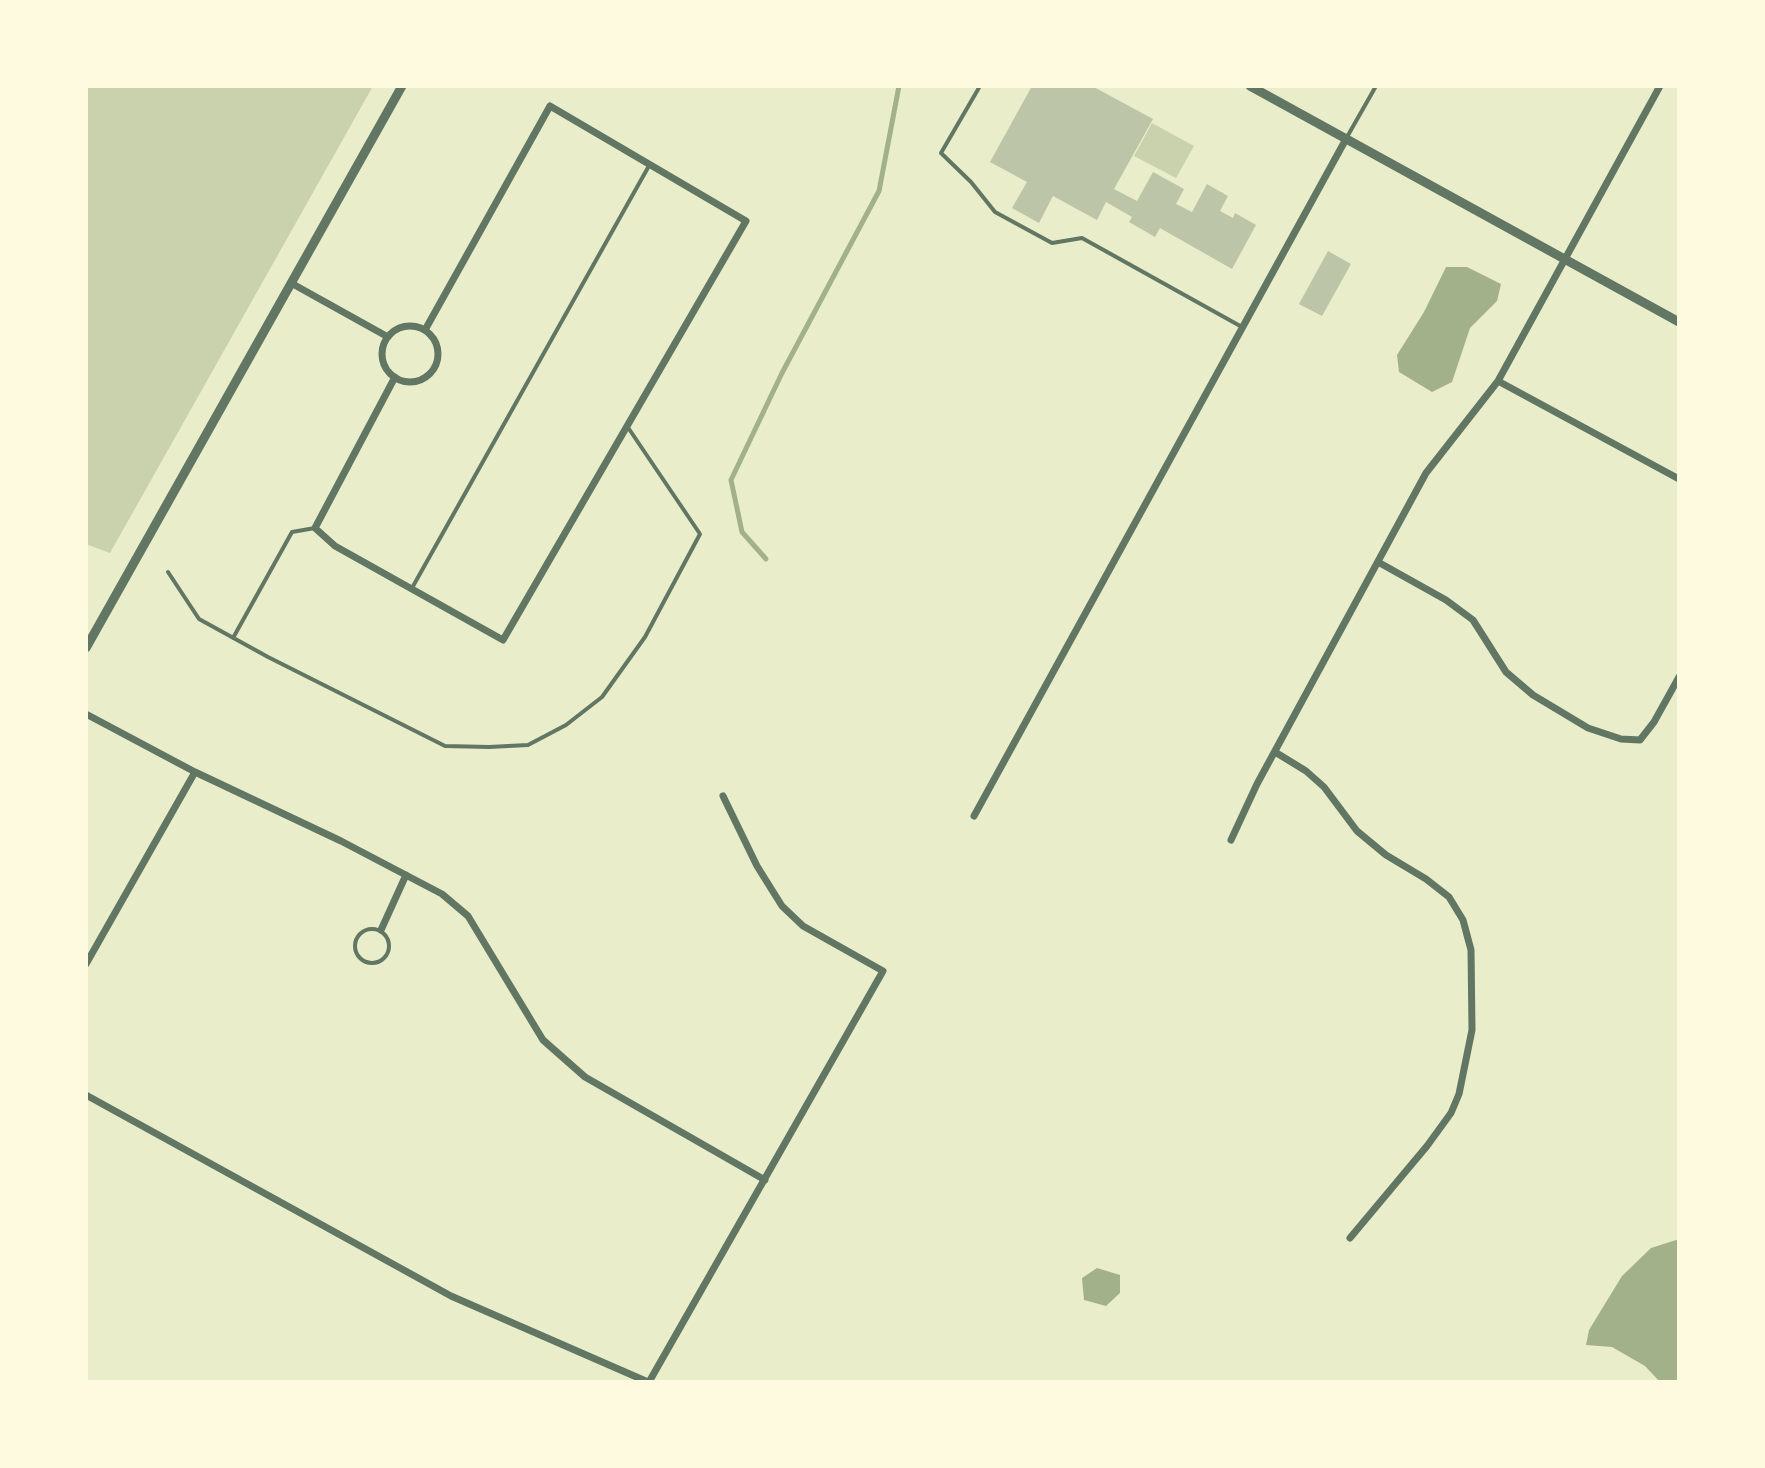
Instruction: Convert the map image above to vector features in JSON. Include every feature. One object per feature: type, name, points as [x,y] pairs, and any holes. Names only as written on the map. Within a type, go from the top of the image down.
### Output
[{"type":"street","points":[[86,648],[402,86]]},
{"type":"street","points":[[1250,86],[1679,322]]},
{"type":"street","points":[[1231,840],[1275,752],[1426,473],[1498,381],[1660,86]]},
{"type":"street","points":[[395,377],[315,528],[335,546],[503,640],[746,221],[550,106],[425,330]]},
{"type":"street","points":[[974,816],[1346,139]]},
{"type":"street","points":[[291,283],[388,337]]},
{"type":"street","points":[[409,326],[425,330],[436,343],[438,352],[433,369],[420,380],[412,382],[395,377],[384,363],[382,354],[388,337],[394,331],[409,326]]},
{"type":"street","points":[[1498,381],[1679,479]]},
{"type":"street","points":[[1378,562],[1446,600],[1473,620],[1506,672],[1533,695],[1588,728],[1621,739],[1640,740],[1654,722],[1679,677]]},
{"type":"street","points":[[86,714],[195,772],[442,894],[468,916],[543,1040],[585,1077],[765,1180]]},
{"type":"street","points":[[1275,752],[1306,771],[1324,787],[1357,831],[1386,855],[1449,897],[1463,920],[1471,950],[1472,1030],[1459,1094],[1451,1113],[1427,1146],[1350,1238]]},
{"type":"street","points":[[86,964],[195,772]]},
{"type":"street","points":[[86,1095],[451,1296],[648,1382],[883,971],[803,926],[782,906],[757,866],[723,796]]},
{"type":"street","points":[[381,930],[406,875]]},
{"type":"lane","points":[[980,86],[941,153],[971,182],[995,212],[1052,243],[1082,238],[1242,327]]},
{"type":"lane","points":[[1346,139],[1376,86]]},
{"type":"lane","points":[[411,590],[650,164]]},
{"type":"lane","points":[[168,572],[199,619],[445,746],[528,745],[566,725],[602,697],[645,637],[700,534],[627,426]]},
{"type":"lane","points":[[233,638],[292,532],[315,528]]},
{"type":"lane","points":[[368,928],[381,930],[390,944],[386,954],[375,964],[362,960],[354,952],[358,933],[368,928]]},
{"type":"shaded area","points":[[86,86],[373,86],[110,553],[86,544]]},
{"type":"shaded area","points":[[1152,123],[1194,146],[1176,178],[1134,156]]},
{"type":"shaded area","points":[[1446,267],[1467,267],[1501,284],[1497,301],[1470,328],[1452,382],[1432,392],[1399,372],[1397,355],[1424,312]]},
{"type":"shaded area","points":[[1679,1241],[1679,1382],[1660,1382],[1645,1366],[1612,1347],[1586,1345],[1589,1330],[1622,1276],[1651,1248]]},
{"type":"shaded area","points":[[1097,1268],[1120,1275],[1120,1293],[1106,1306],[1084,1300],[1082,1278]]},
{"type":"building","points":[[1032,86],[1092,86],[1153,119],[1114,189],[1137,201],[1153,172],[1184,189],[1176,204],[1192,212],[1207,184],[1228,196],[1220,211],[1233,218],[1235,213],[1256,225],[1232,269],[1160,228],[1155,237],[1129,222],[1132,217],[1106,202],[1097,220],[1053,196],[1039,223],[1012,208],[1027,182],[990,162]]},
{"type":"building","points":[[1328,251],[1351,264],[1322,316],[1299,304]]},
{"type":"waterway","points":[[766,559],[742,532],[731,480],[782,373],[879,191],[899,86]]}]
